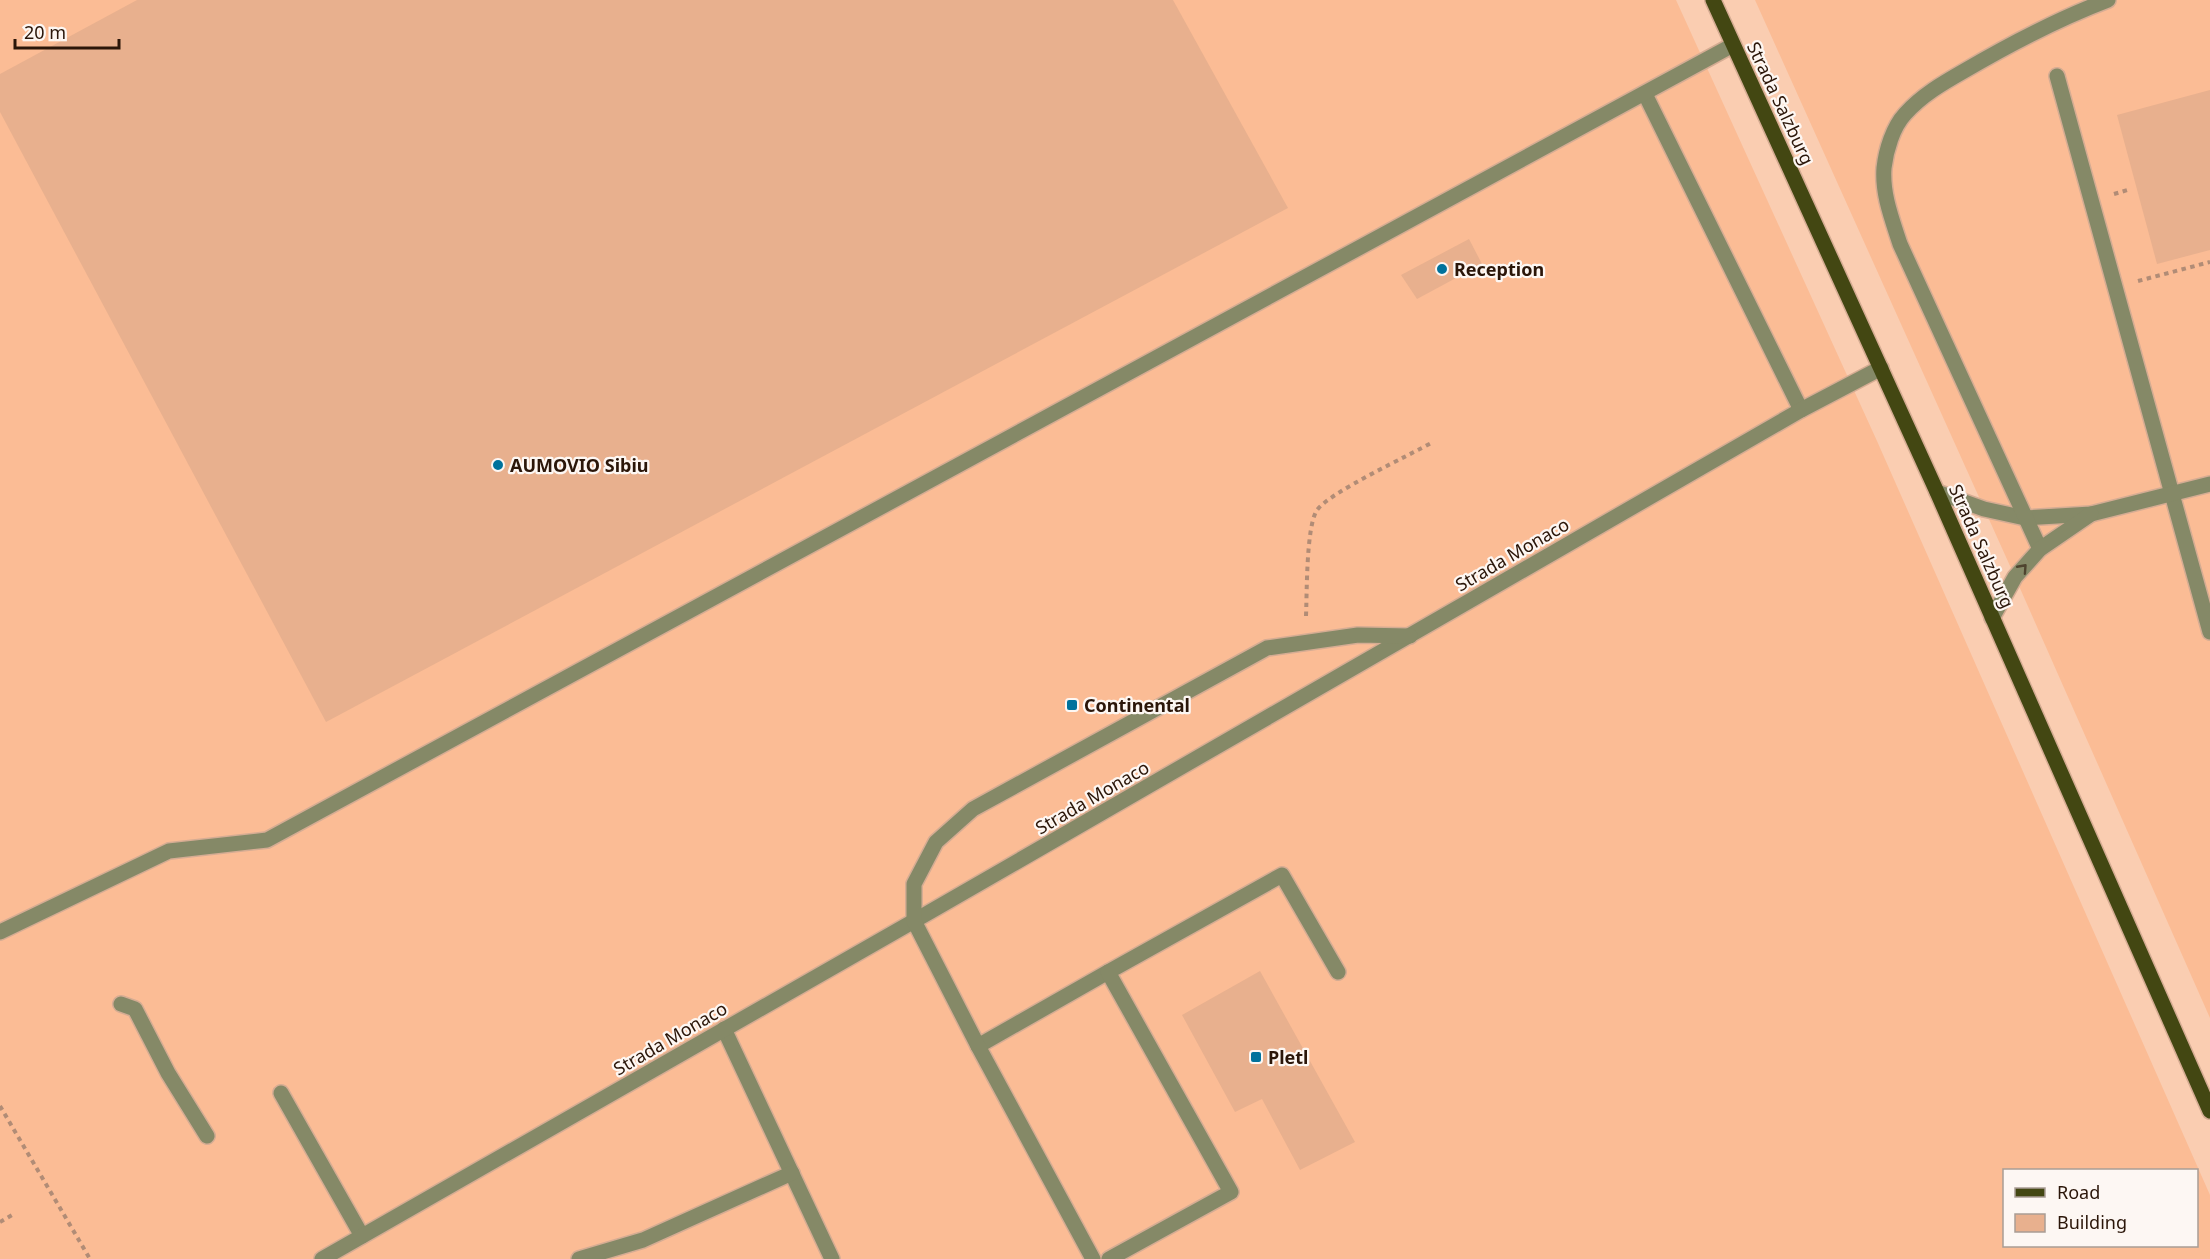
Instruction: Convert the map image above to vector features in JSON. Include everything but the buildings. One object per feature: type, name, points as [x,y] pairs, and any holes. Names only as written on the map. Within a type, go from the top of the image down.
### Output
[{"type":"main road","name":"Strada Salzburg","points":[[1713,0],[1937,492],[2210,1111]]},
{"type":"street","points":[[2040,549],[1900,244],[1886,199],[1884,169],[1891,139],[1904,115],[1928,93],[1991,55],[2070,14],[2108,0]]},
{"type":"street","points":[[0,932],[169,851],[267,840],[1733,45]]},
{"type":"street","points":[[2057,76],[2210,632]]},
{"type":"street","points":[[1645,93],[1801,410]]},
{"type":"street","name":"Strada Monaco","points":[[322,1259],[1801,410],[1881,368]]},
{"type":"street","points":[[1937,492],[1984,509],[2025,518],[2091,514],[2210,484]]},
{"type":"street","points":[[1992,618],[2015,577],[2040,549],[2091,514]]},
{"type":"street","points":[[1093,1259],[978,1046],[914,921],[914,884],[936,842],[973,809],[1267,648],[1358,635],[1410,636]]},
{"type":"street","points":[[978,1046],[1282,875],[1338,972]]},
{"type":"street","points":[[1108,972],[1231,1192],[1109,1259]]},
{"type":"street","points":[[122,1004],[135,1008],[168,1073],[207,1136]]},
{"type":"street","points":[[724,1029],[832,1259]]},
{"type":"street","points":[[281,1094],[362,1236]]},
{"type":"street","points":[[579,1259],[643,1240],[792,1173]]},
{"type":"path","points":[[2115,287],[2210,262]]},
{"type":"path","points":[[1304,643],[1312,525],[1317,510],[1332,497],[1433,442]]},
{"type":"path","points":[[0,1106],[90,1259]]},
{"type":"path","points":[[0,1222],[14,1214]]},
{"type":"shaded area","name":"AUMOVIO Sibiu","points":[[0,0],[1676,0],[1877,441],[2210,1195],[2210,1259],[0,1259]]},
{"type":"shaded area","points":[[1755,0],[2210,0],[2210,1018],[2015,577]]},
{"type":"place","name":"Reception","points":[[1442,269]]},
{"type":"place","name":"AUMOVIO Sibiu","points":[[498,465]]},
{"type":"place","name":"Continental","points":[[1072,705]]},
{"type":"place","name":"Pletl","points":[[1256,1057]]}]
